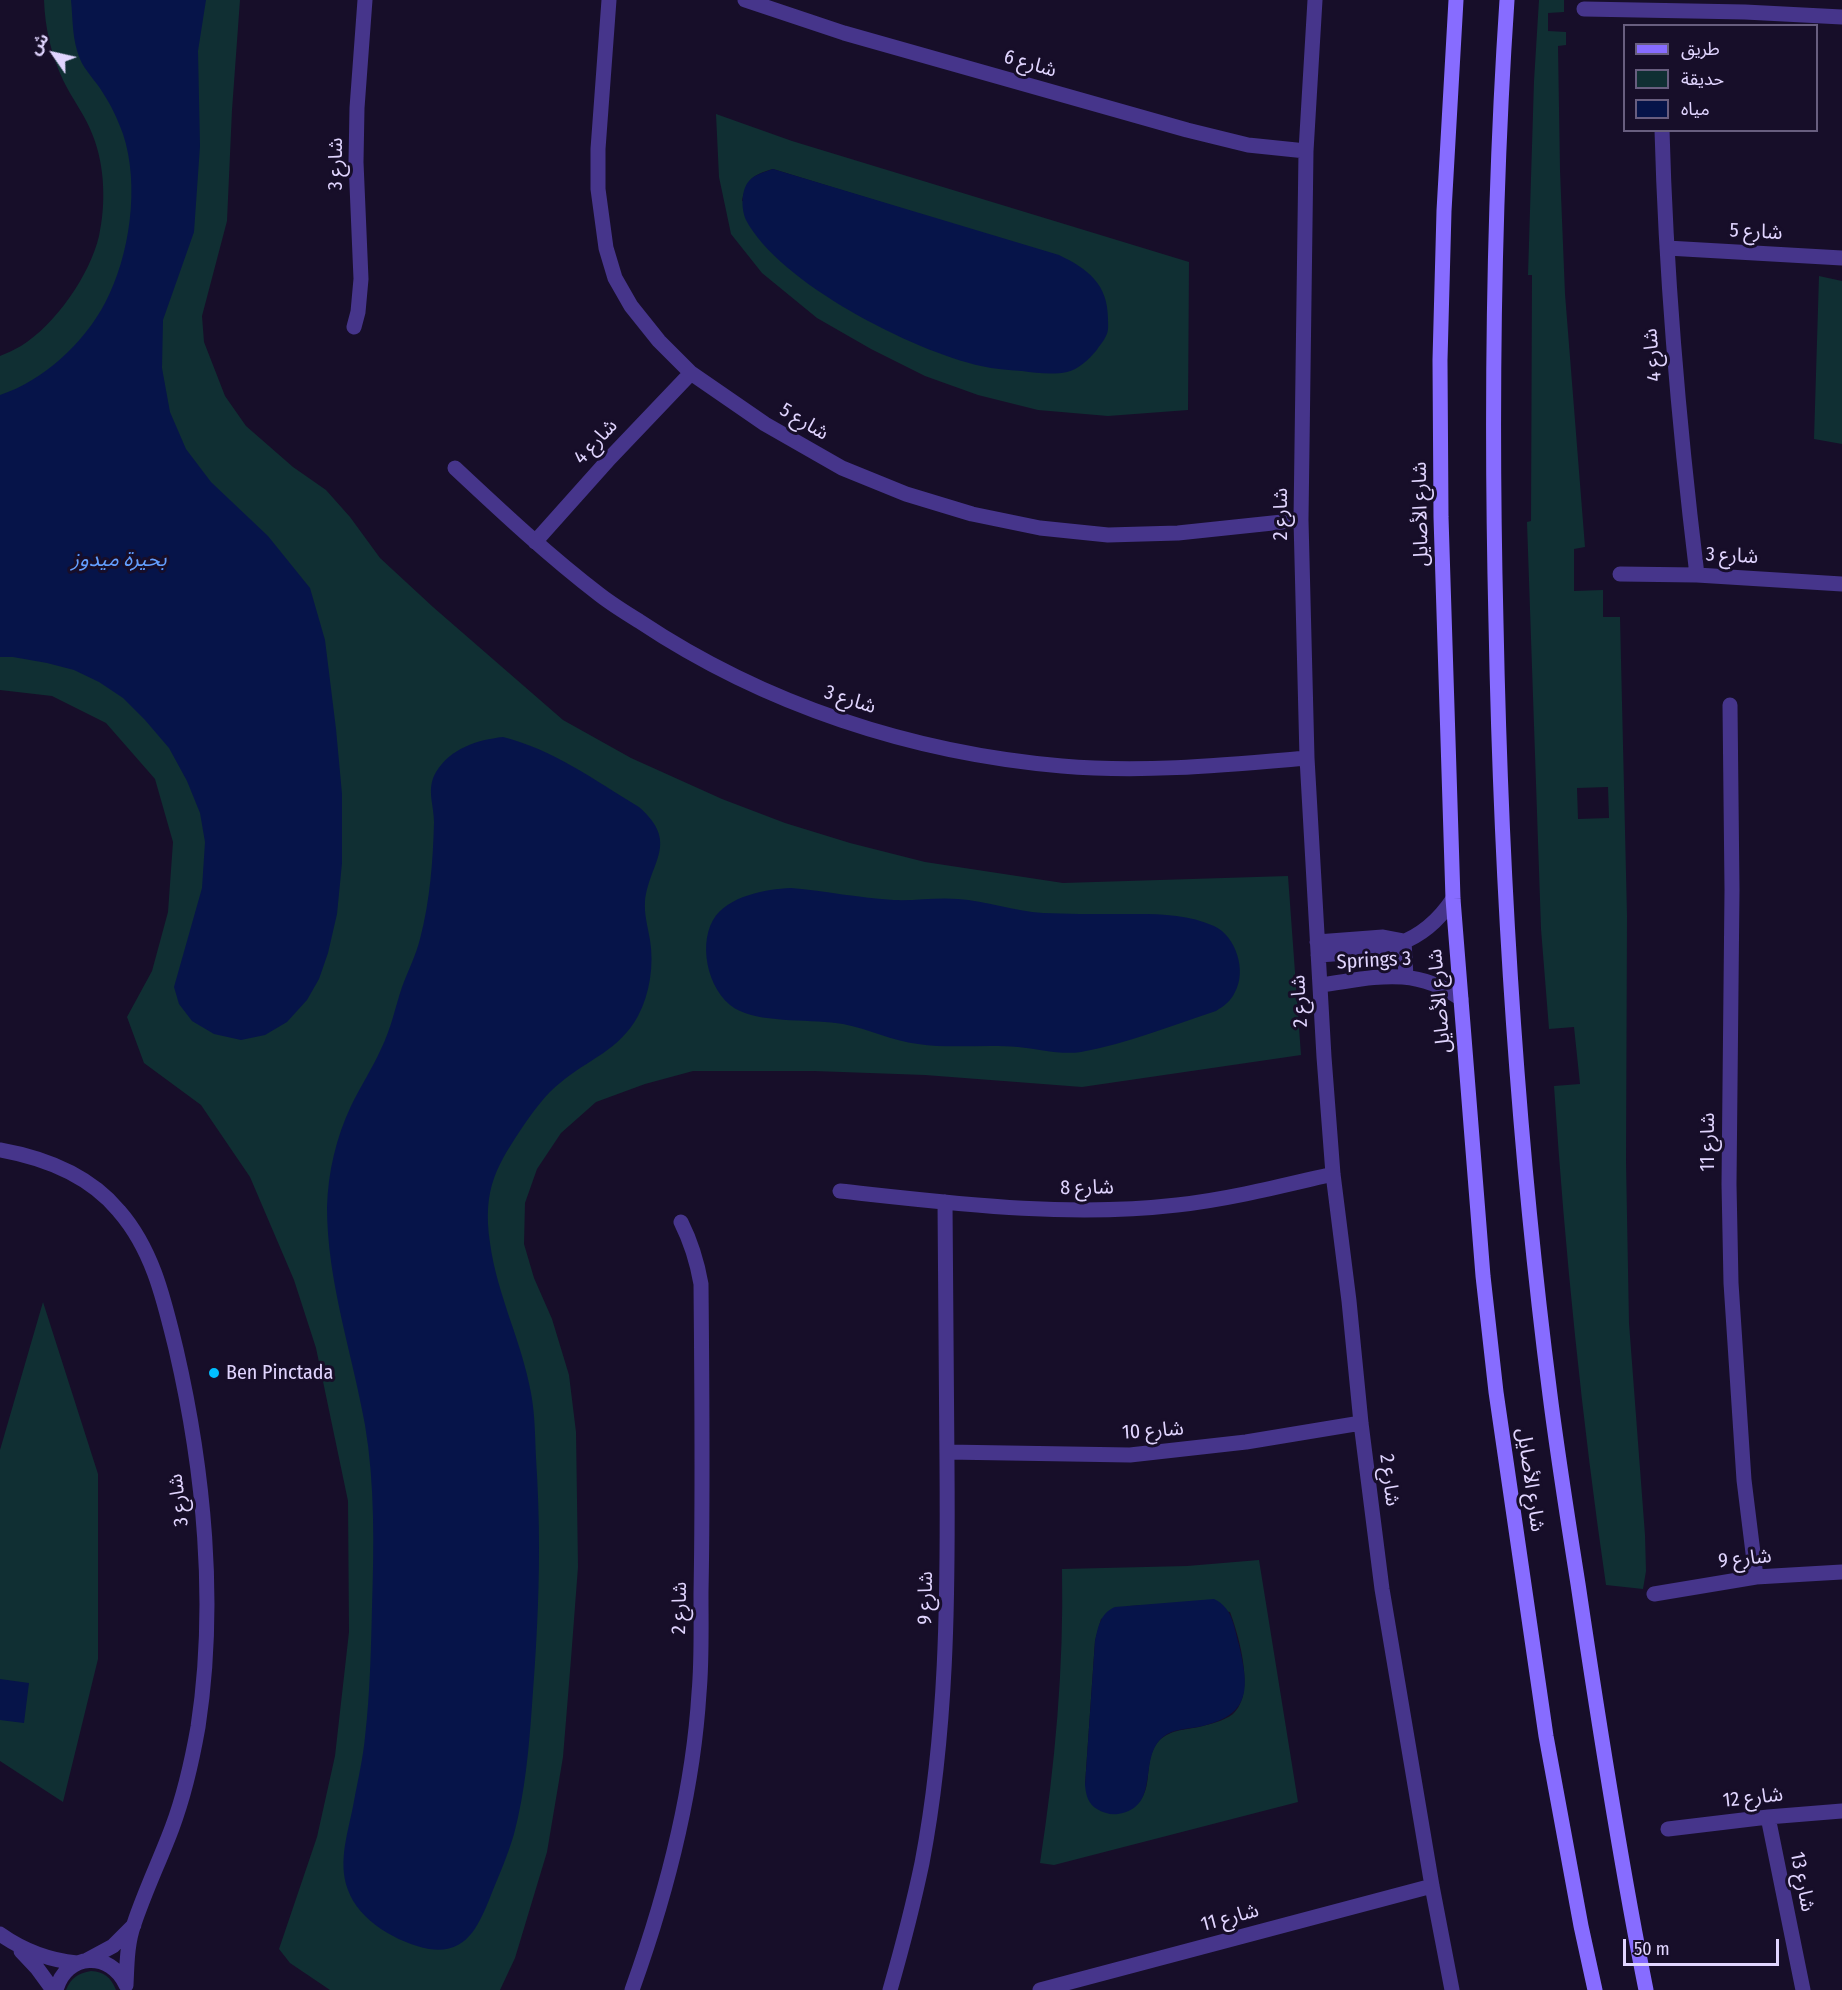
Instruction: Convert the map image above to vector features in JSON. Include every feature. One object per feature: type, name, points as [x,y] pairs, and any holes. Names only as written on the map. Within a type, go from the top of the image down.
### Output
[{"type":"main road","name":"شارع الأصايل","points":[[1456,0],[1444,211],[1440,360],[1441,516],[1452,899],[1483,1276],[1496,1392],[1546,1736],[1594,1990]]},
{"type":"main road","name":"شارع الأصايل","points":[[1507,0],[1495,278],[1494,524],[1498,742],[1509,960],[1526,1178],[1550,1395],[1599,1730],[1646,1990]]},
{"type":"street","name":"شارع 3","points":[[354,327],[362,279],[356,162],[357,108],[365,0]]},
{"type":"street","name":"شارع 5","points":[[609,0],[598,149],[598,189],[606,248],[615,278],[632,306],[659,341],[691,373],[765,424],[842,468],[906,494],[972,514],[1040,528],[1108,535],[1178,533],[1301,520]]},
{"type":"street","name":"شارع 6","points":[[745,0],[844,33],[1187,130],[1248,145],[1306,151]]},
{"type":"street","name":"شارع 2","points":[[1316,0],[1306,151],[1301,520],[1306,758],[1320,985],[1333,1174],[1382,1589],[1432,1886],[1452,1990]]},
{"type":"street","points":[[1584,9],[1658,9],[1842,17]]},
{"type":"street","points":[[1658,9],[1658,24]]},
{"type":"street","name":"شارع 4","points":[[1662,132],[1667,248],[1678,405],[1697,575]]},
{"type":"street","name":"شارع 5","points":[[1667,248],[1842,258]]},
{"type":"street","name":"شارع 4","points":[[535,542],[610,458],[691,373]]},
{"type":"street","name":"شارع 3","points":[[455,468],[535,542],[602,597],[674,644],[740,679],[829,717],[912,741],[987,756],[1063,766],[1139,769],[1216,766],[1306,758]]},
{"type":"street","name":"شارع 3","points":[[1620,574],[1697,575],[1842,584]]},
{"type":"street","name":"شارع 11","points":[[1730,705],[1732,890],[1729,1184],[1731,1283],[1744,1480],[1756,1577]]},
{"type":"street","name":"Springs 3","points":[[1318,949],[1383,937],[1404,941],[1432,924],[1444,913],[1452,899]]},
{"type":"street","points":[[1404,941],[1406,977]]},
{"type":"street","name":"Springs 3","points":[[1320,985],[1406,977],[1435,983],[1461,999]]},
{"type":"street","name":"شارع 3","points":[[0,1150],[20,1153],[57,1165],[90,1184],[124,1217],[141,1241],[156,1276],[189,1411],[204,1533],[207,1606],[204,1678],[187,1777],[173,1826],[134,1924],[128,1954],[127,1987]]},
{"type":"street","name":"شارع 8","points":[[840,1191],[945,1202],[1095,1210],[1175,1205],[1255,1193],[1333,1174]]},
{"type":"street","name":"شارع 9","points":[[890,1990],[905,1939],[922,1862],[940,1728],[946,1618],[945,1202]]},
{"type":"street","name":"شارع 2","points":[[632,1990],[650,1942],[669,1869],[685,1796],[699,1694],[703,1492],[701,1284],[691,1241],[681,1222]]},
{"type":"street","name":"شارع 10","points":[[947,1452],[1130,1455],[1245,1442],[1361,1423]]},
{"type":"street","name":"شارع 9","points":[[1654,1594],[1756,1577],[1842,1572]]},
{"type":"street","name":"شارع 12","points":[[1668,1829],[1768,1817],[1842,1812]]},
{"type":"street","name":"شارع 13","points":[[1768,1817],[1803,1990]]},
{"type":"street","name":"شارع 11","points":[[1040,1990],[1432,1886]]},
{"type":"street","name":"شارع 3","points":[[82,1962],[113,1946],[134,1924]]},
{"type":"street","points":[[0,1934],[15,1944],[45,1957],[107,1963],[122,1976],[127,1987]]},
{"type":"street","points":[[15,1944],[55,1990],[66,1971],[82,1962]]},
{"type":"green space","points":[[44,0],[240,0],[227,221],[202,316],[204,342],[225,396],[246,426],[293,467],[326,490],[350,517],[380,558],[563,720],[631,758],[722,799],[785,823],[850,843],[925,862],[1063,883],[1288,876],[1301,1055],[1082,1087],[925,1075],[814,1071],[693,1071],[645,1084],[596,1102],[561,1133],[537,1169],[525,1203],[524,1244],[534,1278],[552,1319],[569,1375],[576,1432],[578,1567],[563,1757],[547,1852],[515,1958],[500,1990],[330,1990],[290,1963],[279,1949],[317,1837],[335,1756],[349,1632],[348,1501],[316,1348],[294,1280],[250,1177],[201,1105],[144,1063],[127,1017],[152,971],[168,912],[173,842],[155,779],[106,723],[52,696],[0,690],[0,356],[34,337],[69,298],[88,267],[99,236],[103,212],[102,173],[97,148],[90,129],[55,60],[47,31]]},
{"type":"green space","points":[[1539,0],[1564,0],[1564,12],[1548,13],[1548,31],[1566,32],[1566,45],[1558,46],[1560,170],[1565,294],[1585,547],[1574,549],[1574,591],[1603,590],[1603,617],[1620,617],[1627,916],[1626,1162],[1629,1323],[1645,1535],[1646,1571],[1643,1589],[1606,1585],[1575,1336],[1554,1086],[1580,1084],[1574,1027],[1549,1029],[1541,929],[1527,522],[1531,521],[1532,275],[1528,275]],"holes":[[[1608,787],[1609,818],[1578,819],[1577,788]]]},
{"type":"green space","points":[[716,114],[792,141],[1189,262],[1188,410],[1108,416],[1038,410],[978,395],[925,376],[817,318],[762,273],[731,234],[719,177]],"holes":[[[773,169],[962,227],[742,201],[748,183],[760,173]]]},
{"type":"green space","points":[[1819,276],[1842,281],[1842,444],[1814,439]]},
{"type":"green space","points":[[43,1302],[98,1474],[98,1659],[63,1802],[0,1761],[0,1450]]},
{"type":"green space","points":[[1259,1560],[1298,1802],[1054,1865],[1040,1863],[1057,1716],[1062,1643],[1062,1569],[1187,1566]],"holes":[[[1167,1604],[1230,1612],[1238,1635],[1245,1679],[1240,1705],[1233,1714],[1217,1722],[1176,1731],[1161,1739],[1152,1751],[1144,1795],[1131,1809],[1085,1785],[1095,1641],[1101,1619],[1130,1606]]]},
{"type":"green space","points":[[91,1971],[106,1976],[116,1990],[66,1990],[76,1977]]},
{"type":"water","name":"بحيرة ميدوز","points":[[71,0],[206,0],[198,51],[200,146],[194,232],[163,320],[162,368],[170,412],[186,449],[211,482],[268,536],[310,588],[325,640],[342,794],[342,863],[337,914],[319,979],[307,1000],[287,1022],[265,1035],[241,1040],[214,1034],[192,1021],[179,1004],[174,987],[202,888],[205,842],[200,813],[187,781],[169,748],[123,698],[99,682],[74,670],[47,663],[0,657],[0,395],[16,389],[47,370],[61,359],[86,332],[114,284],[121,264],[130,220],[131,175],[123,134],[109,103],[77,52]]},
{"type":"water","points":[[773,169],[1059,255],[1087,272],[1100,287],[1107,307],[1108,332],[1096,351],[1083,364],[1071,371],[1044,373],[981,366],[920,346],[885,330],[817,290],[787,267],[763,244],[746,220],[743,200],[746,185],[754,177]]},
{"type":"water","points":[[503,737],[539,749],[639,807],[658,831],[660,842],[645,901],[651,969],[646,998],[638,1016],[622,1038],[555,1087],[541,1101],[507,1151],[490,1192],[488,1224],[493,1262],[522,1355],[534,1417],[539,1569],[537,1627],[526,1770],[514,1834],[476,1927],[462,1942],[442,1950],[405,1942],[370,1921],[353,1901],[345,1879],[345,1846],[362,1761],[368,1705],[373,1516],[371,1470],[365,1425],[331,1262],[327,1207],[331,1168],[341,1130],[384,1041],[420,939],[429,896],[432,866],[434,822],[431,784],[433,778],[442,764],[457,751],[474,743]]},
{"type":"water","points":[[791,888],[894,900],[958,899],[1043,913],[1153,914],[1190,918],[1214,926],[1228,938],[1237,955],[1240,974],[1238,984],[1231,998],[1216,1011],[1098,1049],[1073,1053],[1006,1046],[918,1044],[843,1024],[750,1015],[730,1005],[714,984],[707,958],[708,931],[719,912],[737,900],[759,892]]},
{"type":"water","points":[[1214,1599],[1225,1607],[1234,1625],[1245,1676],[1242,1699],[1237,1708],[1228,1716],[1198,1727],[1175,1731],[1163,1737],[1155,1746],[1151,1757],[1145,1792],[1140,1802],[1132,1810],[1115,1814],[1099,1810],[1090,1802],[1085,1785],[1095,1641],[1103,1617],[1115,1607]]},
{"type":"water","points":[[0,1679],[29,1683],[24,1723],[0,1720]]},
{"type":"place","name":"Ben Pinctada","points":[[214,1373]]}]
